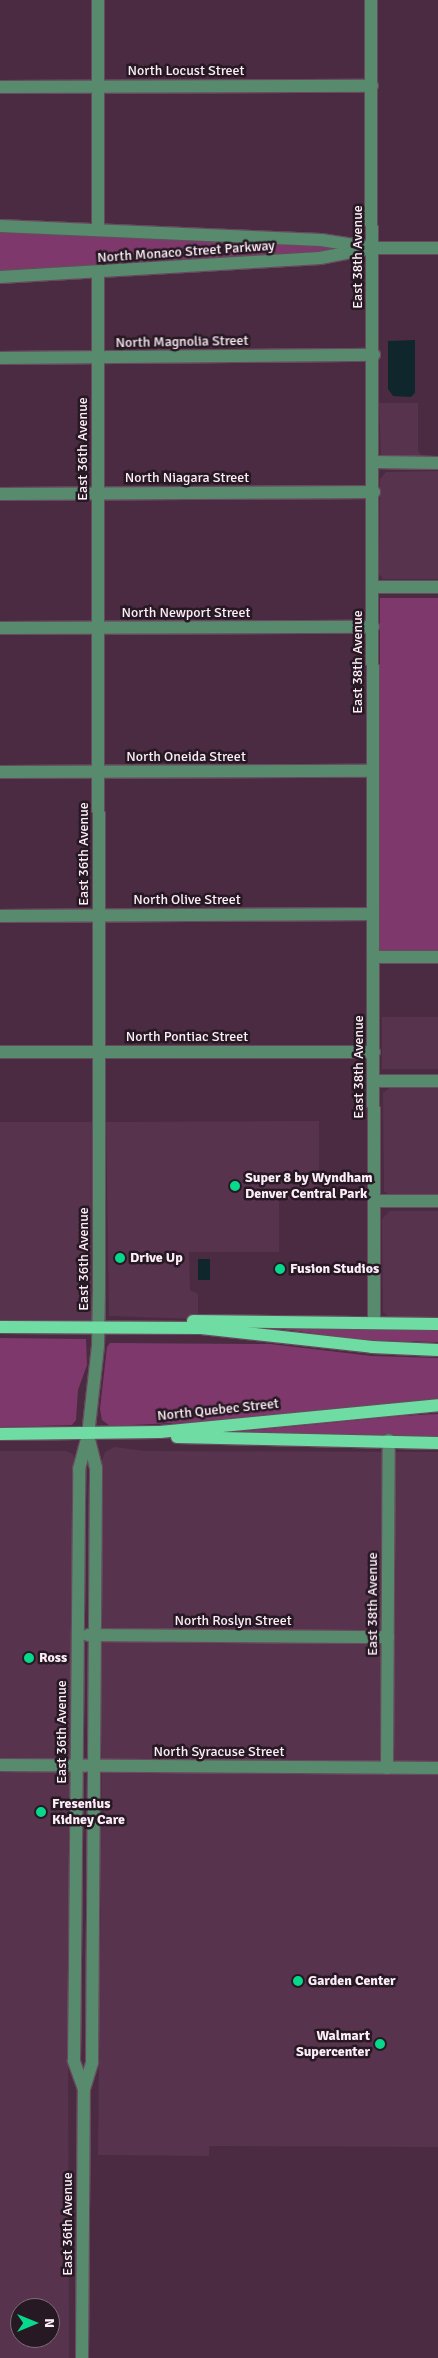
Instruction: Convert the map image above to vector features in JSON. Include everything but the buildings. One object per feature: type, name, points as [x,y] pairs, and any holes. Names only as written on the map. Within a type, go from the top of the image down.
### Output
[{"type":"main road","points":[[165,1326],[204,1320],[438,1324]]},
{"type":"main road","points":[[0,1326],[165,1326],[252,1332],[372,1347],[438,1350]]},
{"type":"main road","name":"North Quebec Street","points":[[0,1434],[124,1435],[438,1405]]},
{"type":"main road","points":[[124,1435],[218,1440],[389,1440],[438,1443]]},
{"type":"street","points":[[98,0],[98,229]]},
{"type":"street","name":"East 38th Avenue","points":[[371,0],[373,248],[369,355],[374,462],[374,1323]]},
{"type":"street","name":"North Locust Street","points":[[0,87],[372,86]]},
{"type":"street","name":"North Monaco Street Parkway","points":[[0,226],[330,241],[373,248],[438,248]]},
{"type":"street","name":"North Monaco Street Parkway","points":[[0,277],[98,273],[333,257],[373,248]]},
{"type":"street","name":"East 36th Avenue","points":[[84,2089],[74,2061],[80,1469],[88,1435],[98,1325],[98,273]]},
{"type":"street","name":"North Magnolia Street","points":[[0,358],[369,355]]},
{"type":"street","points":[[374,462],[438,462]]},
{"type":"street","name":"North Niagara Street","points":[[0,494],[374,492]]},
{"type":"street","points":[[373,587],[438,587]]},
{"type":"street","name":"North Newport Street","points":[[0,628],[373,627]]},
{"type":"street","name":"North Oneida Street","points":[[0,772],[373,771]]},
{"type":"street","name":"North Olive Street","points":[[0,916],[373,914]]},
{"type":"street","points":[[373,957],[438,957]]},
{"type":"street","name":"North Pontiac Street","points":[[0,1052],[374,1052]]},
{"type":"street","points":[[374,1081],[438,1081]]},
{"type":"street","points":[[374,1201],[438,1201]]},
{"type":"street","name":"East 36th Avenue","points":[[82,2358],[84,2089],[92,2062],[96,1468],[88,1435]]},
{"type":"street","name":"East 38th Avenue","points":[[387,1768],[389,1440]]},
{"type":"street","name":"North Roslyn Street","points":[[78,1635],[388,1637]]},
{"type":"street","name":"North Syracuse Street","points":[[0,1766],[438,1768]]},
{"type":"shaded area","points":[[0,231],[312,245],[355,250],[0,271]]},
{"type":"shaded area","points":[[415,340],[415,393],[411,397],[393,396],[388,389],[388,341]]},
{"type":"shaded area","points":[[379,403],[418,403],[418,451],[424,459],[381,457]]},
{"type":"shaded area","points":[[438,471],[438,579],[383,579],[379,574],[380,479],[386,472]]},
{"type":"shaded area","points":[[380,598],[438,598],[438,951],[380,951]]},
{"type":"shaded area","points":[[382,1017],[438,1017],[438,1069],[382,1069]]},
{"type":"shaded area","points":[[389,1088],[438,1088],[438,1194],[388,1194],[384,1191],[383,1093]]},
{"type":"shaded area","points":[[319,1121],[319,1199],[279,1199],[279,1252],[189,1252],[190,1290],[198,1294],[198,1319],[109,1316],[106,1122]]},
{"type":"shaded area","points":[[0,1122],[92,1122],[92,1320],[0,1320]]},
{"type":"shaded area","points":[[390,1211],[438,1211],[438,1318],[390,1318],[383,1312],[382,1219]]},
{"type":"shaded area","points":[[198,1259],[210,1259],[210,1280],[198,1280]]},
{"type":"shaded area","points":[[283,1329],[438,1330],[438,1342],[363,1340]]},
{"type":"shaded area","points":[[0,1338],[86,1339],[87,1365],[78,1390],[76,1420],[72,1425],[0,1427]]},
{"type":"shaded area","points":[[110,1343],[270,1344],[372,1356],[438,1358],[438,1399],[195,1422],[110,1426],[102,1420],[100,1409],[107,1347]]},
{"type":"shaded area","points":[[438,1414],[438,1439],[235,1432],[401,1416]]},
{"type":"shaded area","points":[[115,1447],[145,1451],[438,1452],[438,2147],[209,2146],[209,2156],[98,2155],[102,1750],[101,1463],[105,1452]]},
{"type":"shaded area","points":[[0,1451],[66,1451],[73,1454],[75,1460],[68,2011],[69,2358],[0,2358]]},
{"type":"place","name":"Super 8 by Wyndham Denver Central Park","points":[[235,1186]]},
{"type":"place","name":"Drive Up","points":[[120,1258]]},
{"type":"place","name":"Fusion Studios","points":[[280,1269]]},
{"type":"place","name":"Ross","points":[[29,1658]]},
{"type":"place","name":"Fresenius Kidney Care","points":[[41,1812]]},
{"type":"place","name":"Garden Center","points":[[298,1981]]},
{"type":"place","name":"Walmart Supercenter","points":[[380,2044]]}]
